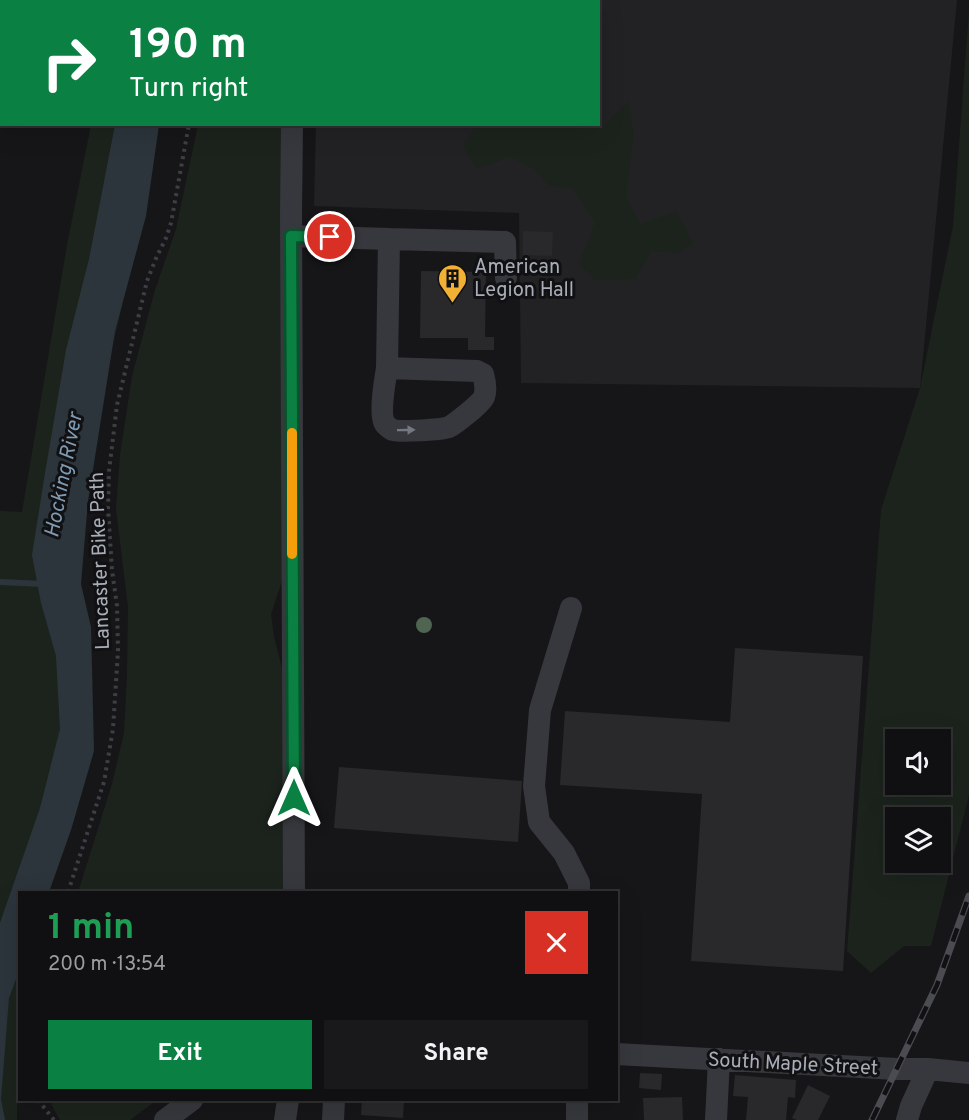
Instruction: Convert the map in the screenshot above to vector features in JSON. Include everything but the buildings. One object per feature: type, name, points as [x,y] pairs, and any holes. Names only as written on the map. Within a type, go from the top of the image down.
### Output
[{"type":"street","points":[[292,126],[294,891]]},
{"type":"street","points":[[291,236],[505,242],[506,278]]},
{"type":"street","points":[[387,369],[477,371],[483,374],[484,398],[449,426],[436,429],[394,430],[386,426],[383,420],[383,389],[387,369],[389,239]]},
{"type":"street","points":[[571,608],[540,710],[534,786],[539,822],[564,853],[579,883],[579,891]]},
{"type":"street","name":"South Maple Street","points":[[618,1054],[969,1073]]},
{"type":"street","points":[[716,1120],[719,1059]]},
{"type":"street","points":[[907,1120],[928,1069]]},
{"type":"street","points":[[165,1120],[191,1101]]},
{"type":"street","points":[[333,1120],[334,1101]]},
{"type":"street","points":[[577,1101],[578,1120]]},
{"type":"path","name":"Lancaster Bike Path","points":[[68,891],[104,782],[113,729],[117,679],[117,606],[108,508],[109,471],[117,405],[147,281],[171,223],[189,126]]},
{"type":"path","points":[[39,1101],[54,1120]]},
{"type":"shaded area","points":[[600,0],[957,0],[920,388],[521,383],[519,213],[314,206],[316,126],[600,126]]},
{"type":"shaded area","points":[[969,11],[969,795],[951,867],[951,807],[885,807],[885,873],[949,873],[931,946],[904,946],[871,973],[847,951],[881,510],[920,388],[953,226]]},
{"type":"shaded area","points":[[628,101],[634,134],[626,197],[640,224],[677,211],[693,243],[678,253],[652,251],[635,279],[594,280],[579,263],[595,222],[572,188],[549,186],[534,169],[510,157],[476,169],[463,145],[476,126],[600,126],[600,124],[605,124]]},
{"type":"shaded area","points":[[91,126],[155,126],[120,315],[65,546],[84,731],[20,891],[18,891],[17,1120],[0,1120],[0,511],[22,512],[67,245]]},
{"type":"shaded area","points":[[198,126],[284,126],[284,575],[271,614],[274,637],[286,683],[284,891],[78,891],[112,784],[124,733],[128,607],[116,509],[120,455],[132,376],[155,290],[176,229]]},
{"type":"shaded area","points":[[50,1101],[156,1101],[130,1120],[60,1120]]},
{"type":"water","name":"Hocking River","points":[[115,126],[159,126],[146,216],[115,331],[88,501],[81,584],[91,627],[94,751],[71,830],[49,891],[18,891],[18,974],[9,998],[1,1099],[5,1120],[0,1120],[0,923],[40,808],[60,729],[56,656],[41,603],[32,555],[66,350],[89,259]]},
{"type":"waterway","points":[[0,582],[44,584]]},
{"type":"railway","points":[[872,1120],[937,985],[969,896]]},
{"type":"slow traffic","points":[[292,433],[292,554]]},
{"type":"place","name":"American Legion Hall","points":[[453,304]]},
{"type":"route","points":[[294,798],[291,236],[330,237]]}]
